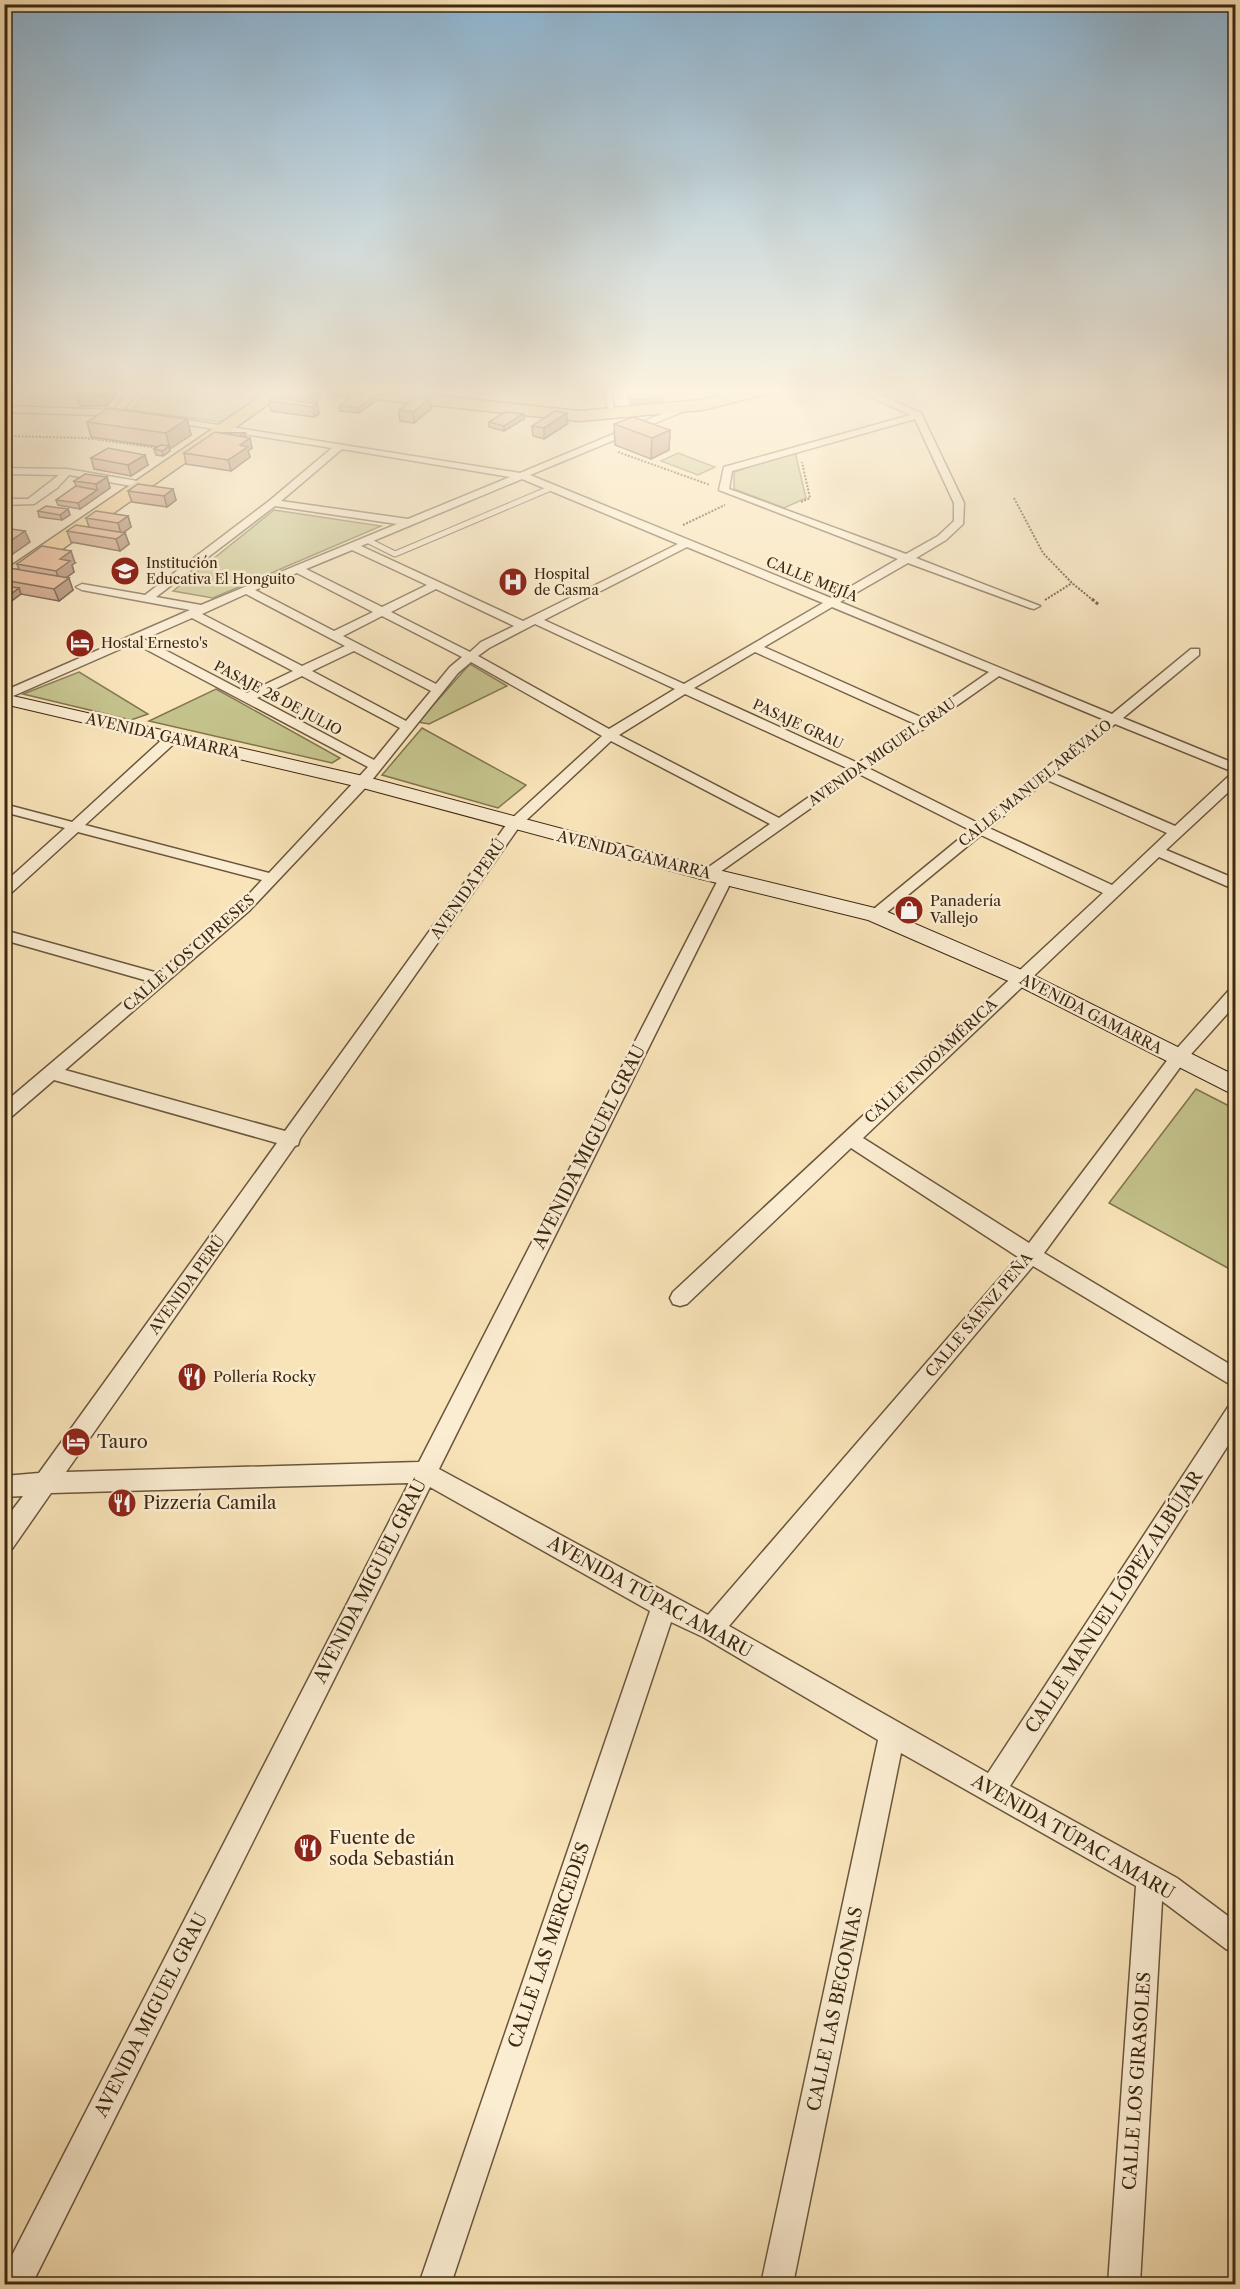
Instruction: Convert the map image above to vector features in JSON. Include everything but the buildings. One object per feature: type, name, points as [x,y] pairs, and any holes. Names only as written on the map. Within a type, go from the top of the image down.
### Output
[{"type":"highway","points":[[4,581],[127,496]]},
{"type":"street","points":[[4,502],[30,502],[39,496]]},
{"type":"street","points":[[147,599],[280,496]]},
{"type":"street","points":[[4,698],[197,611],[473,496]]},
{"type":"street","name":"CALLE MEJÍA","points":[[570,496],[1236,769]]},
{"type":"street","points":[[742,496],[1034,606]]},
{"type":"street","name":"AVENIDA PERÚ","points":[[4,1541],[292,1140],[514,824],[610,735],[942,538],[959,522],[959,504],[955,496]]},
{"type":"street","points":[[273,502],[408,522]]},
{"type":"street","name":"CALLE LOS CIPRESES","points":[[4,1113],[245,907],[370,774],[454,670],[485,645],[686,544]]},
{"type":"street","name":"PASAJE GRAU","points":[[353,546],[436,585],[686,688],[859,769],[979,830],[1112,891]]},
{"type":"street","points":[[298,569],[471,657],[610,735],[780,824]]},
{"type":"street","points":[[333,636],[436,585]]},
{"type":"street","points":[[82,587],[197,611],[302,671],[408,727]]},
{"type":"street","points":[[246,591],[439,690]]},
{"type":"street","name":"PASAJE 28 DE JULIO","points":[[135,639],[247,698],[370,774]]},
{"type":"street","points":[[247,698],[354,646]]},
{"type":"street","points":[[755,648],[924,723]]},
{"type":"street","name":"CALLE MANUEL ARÉVALO","points":[[875,915],[1195,652]]},
{"type":"street","name":"AVENIDA MIGUEL GRAU","points":[[15,2284],[424,1472],[717,876],[780,824],[997,672]]},
{"type":"street","name":"AVENIDA GAMARRA","points":[[4,698],[172,738],[370,774],[514,824],[875,915],[1020,978],[1236,1087]]},
{"type":"street","points":[[4,892],[172,738]]},
{"type":"street","points":[[1046,775],[1176,832]]},
{"type":"street","name":"CALLE INDOAMÉRICA","points":[[680,1298],[1236,777]]},
{"type":"street","points":[[4,808],[272,878]]},
{"type":"street","points":[[1156,851],[1236,885]]},
{"type":"street","points":[[4,935],[159,979]]},
{"type":"street","name":"CALLE SÁENZ PEÑA","points":[[711,1629],[1031,1255],[1178,1058],[1236,993]]},
{"type":"street","points":[[52,1073],[292,1140]]},
{"type":"street","points":[[849,1138],[1031,1255],[1236,1379]]},
{"type":"street","name":"CALLE MANUEL LÓPEZ ALBÚJAR","points":[[992,1790],[1236,1414]]},
{"type":"street","points":[[4,1487],[45,1483],[424,1472]]},
{"type":"street","name":"AVENIDA TÚPAC AMARU","points":[[424,1472],[663,1606],[711,1629],[892,1734],[1167,1888],[1236,1939]]},
{"type":"street","name":"CALLE LAS MERCEDES","points":[[435,2284],[663,1606]]},
{"type":"street","name":"CALLE LAS BEGONIAS","points":[[777,2284],[892,1734]]},
{"type":"street","name":"CALLE LOS GIRASOLES","points":[[1124,2284],[1149,1878]]},
{"type":"lane","points":[[367,540],[395,554],[533,496]]},
{"type":"path","points":[[664,535],[742,496]]},
{"type":"path","points":[[781,511],[810,498],[810,496]]},
{"type":"path","points":[[1014,498],[1043,554],[1072,583],[1100,604]]},
{"type":"path","points":[[1034,606],[1072,583]]},
{"type":"shaded area","points":[[752,496],[805,496],[806,498],[784,508]]},
{"type":"shaded area","points":[[274,510],[381,526],[213,598],[173,591]]},
{"type":"shaded area","points":[[470,664],[507,686],[429,724],[418,722]]},
{"type":"shaded area","points":[[79,672],[148,714],[131,720],[23,694]]},
{"type":"shaded area","points":[[216,689],[340,758],[332,763],[149,721]]},
{"type":"shaded area","points":[[422,728],[526,785],[498,808],[382,775]]},
{"type":"shaded area","points":[[1196,1089],[1235,1109],[1235,1272],[1109,1203]]},
{"type":"place","name":"Institución Educativa El Honguito","points":[[125,571]]},
{"type":"place","name":"Hospital de Casma","points":[[513,582]]},
{"type":"place","name":"Hostal Ernesto's","points":[[80,643]]},
{"type":"place","name":"Panadería Vallejo","points":[[909,910]]},
{"type":"place","name":"Pollería Rocky","points":[[192,1377]]},
{"type":"place","name":"Tauro","points":[[76,1442]]},
{"type":"place","name":"Pizzería Camila","points":[[122,1503]]},
{"type":"place","name":"Fuente de soda Sebastián","points":[[308,1848]]}]
